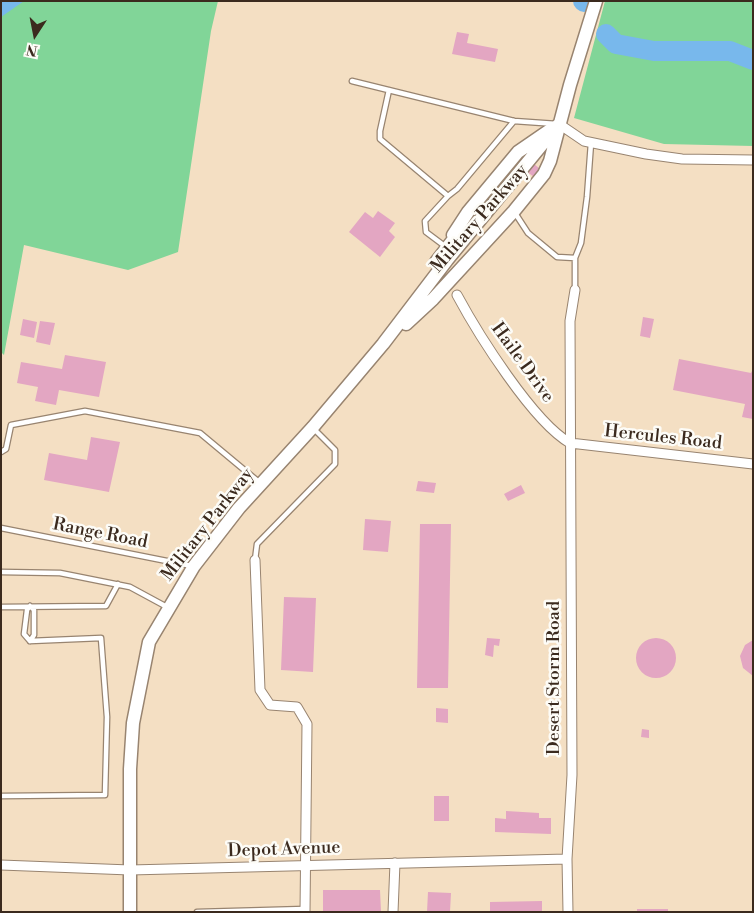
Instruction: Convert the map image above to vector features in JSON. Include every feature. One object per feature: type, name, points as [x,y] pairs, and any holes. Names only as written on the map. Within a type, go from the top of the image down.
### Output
[{"type":"street","points":[[596,1],[559,124],[584,141],[682,159],[753,160]]},
{"type":"street","name":"Military Parkway","points":[[383,344],[433,299],[514,211],[544,174],[550,161],[559,124]]},
{"type":"street","name":"Military Parkway","points":[[383,344],[446,248],[528,153],[559,124]]},
{"type":"street","name":"Military Parkway","points":[[130,912],[130,769],[133,723],[150,642],[168,608],[194,566],[261,484],[313,427],[383,344],[447,260],[559,124]]},
{"type":"street","name":"Desert Storm Road","points":[[568,912],[567,859],[572,775],[570,321],[575,290]]},
{"type":"street","name":"Haile Drive","points":[[457,295],[468,315],[532,407],[562,438],[570,443]]},
{"type":"street","name":"Hercules Road","points":[[570,443],[753,464]]},
{"type":"street","points":[[255,560],[260,690],[270,705],[297,707],[307,724],[304,910]]},
{"type":"street","name":"Depot Avenue","points":[[1,865],[130,870],[567,859]]},
{"type":"street","points":[[393,912],[395,864]]},
{"type":"lane","points":[[352,81],[514,121],[559,124]]},
{"type":"lane","points":[[389,90],[380,139],[448,196]]},
{"type":"lane","points":[[446,248],[424,228],[425,221],[457,189],[514,121]]},
{"type":"lane","points":[[575,290],[575,258],[581,243],[588,197],[592,142]]},
{"type":"lane","points":[[514,211],[528,233],[557,257],[575,258]]},
{"type":"lane","points":[[1,452],[6,449],[11,425],[84,411],[200,433],[261,484]]},
{"type":"lane","points":[[255,560],[258,544],[335,464],[335,450],[313,427]]},
{"type":"lane","name":"Range Road","points":[[1,528],[194,566]]},
{"type":"lane","points":[[1,572],[60,573],[118,584],[130,587],[168,608]]},
{"type":"lane","points":[[1,607],[95,608],[106,606],[118,584]]},
{"type":"lane","points":[[30,606],[34,610],[34,635],[30,641]]},
{"type":"lane","points":[[30,606],[27,610],[24,634],[30,641]]},
{"type":"lane","points":[[2,796],[104,795],[107,717],[100,638],[30,641]]},
{"type":"lane","points":[[197,912],[304,910]]},
{"type":"green space","points":[[1,1],[218,1],[211,31],[178,252],[128,270],[24,245],[4,355],[1,352]]},
{"type":"green space","points":[[605,1],[753,1],[753,146],[664,144],[574,118]]},
{"type":"water","points":[[1,1],[24,1],[1,17]]},
{"type":"building","points":[[457,32],[469,34],[467,43],[498,49],[495,62],[452,54]]},
{"type":"building","points":[[533,163],[540,169],[534,177],[526,171]]},
{"type":"building","points":[[378,211],[395,223],[389,231],[395,237],[380,257],[349,232],[365,212],[373,218]]},
{"type":"building","points":[[643,317],[654,319],[650,338],[640,336]]},
{"type":"building","points":[[23,319],[37,322],[34,338],[20,335]]},
{"type":"building","points":[[40,321],[55,323],[50,345],[36,342]]},
{"type":"building","points":[[65,355],[106,362],[99,397],[59,390],[56,405],[35,401],[38,387],[17,383],[21,362],[62,369]]},
{"type":"building","points":[[679,359],[751,373],[753,369],[753,419],[742,417],[745,404],[673,390]]},
{"type":"building","points":[[91,437],[120,442],[109,492],[44,480],[49,453],[87,460]]},
{"type":"building","points":[[418,481],[436,483],[434,493],[416,491]]},
{"type":"building","points":[[521,485],[525,493],[508,501],[504,494]]},
{"type":"building","points":[[365,519],[391,521],[388,552],[363,550]]},
{"type":"building","points":[[420,524],[451,524],[448,688],[417,688]]},
{"type":"building","points":[[284,597],[316,598],[313,672],[281,670]]},
{"type":"building","points":[[487,638],[500,639],[499,646],[494,645],[493,657],[485,655]]},
{"type":"building","points":[[656,638],[670,644],[676,658],[670,672],[656,678],[642,672],[636,658],[642,644]]},
{"type":"building","points":[[753,640],[753,676],[743,668],[740,656],[745,645]]},
{"type":"building","points":[[436,708],[448,709],[448,723],[436,722]]},
{"type":"building","points":[[642,729],[649,730],[649,738],[641,737]]},
{"type":"building","points":[[434,796],[449,796],[449,821],[434,821]]},
{"type":"building","points":[[506,811],[539,813],[539,818],[551,818],[551,834],[495,832],[495,818],[506,819]]},
{"type":"building","points":[[323,890],[380,890],[381,912],[323,912]]},
{"type":"building","points":[[428,892],[451,893],[450,912],[427,912]]},
{"type":"building","points":[[542,901],[542,912],[490,912],[490,902]]},
{"type":"building","points":[[637,909],[668,909],[668,912],[637,912]]},
{"type":"waterway","points":[[606,34],[616,44],[654,51],[730,51],[753,60]]}]
